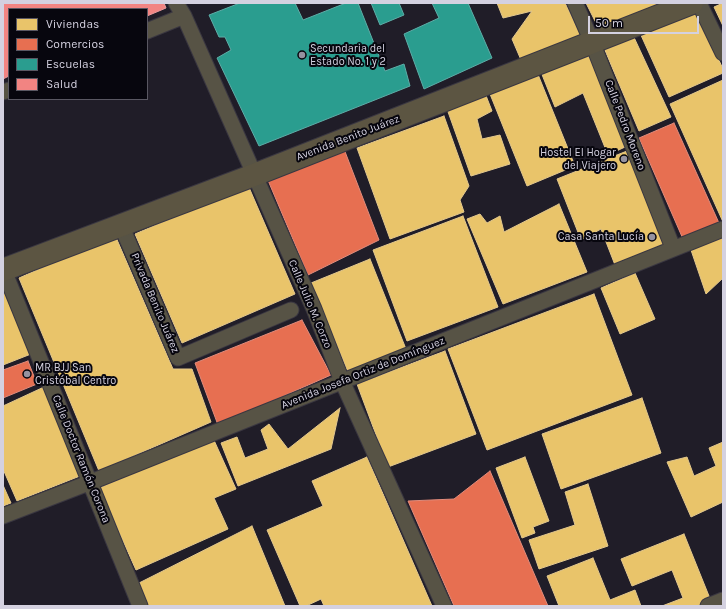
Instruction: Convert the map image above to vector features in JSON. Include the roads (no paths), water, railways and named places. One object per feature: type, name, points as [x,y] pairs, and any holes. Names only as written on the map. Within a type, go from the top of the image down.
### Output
[{"type":"street","name":"Calle Julio M. Corzo","points":[[176,3],[184,16],[314,309],[342,381],[444,606]]},
{"type":"street","name":"Calle Pedro Moreno","points":[[575,3],[592,42],[672,248]]},
{"type":"street","name":"Avenida Benito Juárez","points":[[3,269],[254,175],[692,3]]},
{"type":"street","points":[[699,3],[723,53]]},
{"type":"street","points":[[148,31],[184,16]]},
{"type":"street","name":"Privada Benito Juárez","points":[[121,225],[178,358],[291,310]]},
{"type":"street","name":"Avenida Josefa Ortiz de Domínguez","points":[[3,516],[672,248],[723,229]]},
{"type":"street","name":"Calle Doctor Ramón Corona","points":[[3,269],[91,482],[140,606]]},
{"type":"street","points":[[708,606],[723,600]]},
{"type":"place","name":"Secundaria del Estado No. 1 y 2","points":[[302,55]]},
{"type":"place","name":"Hostel El Hogar del Viajero","points":[[624,159]]},
{"type":"place","name":"Casa Santa Lucía","points":[[652,237]]},
{"type":"place","name":"MR BJJ San Cristóbal Centro","points":[[27,374]]}]
